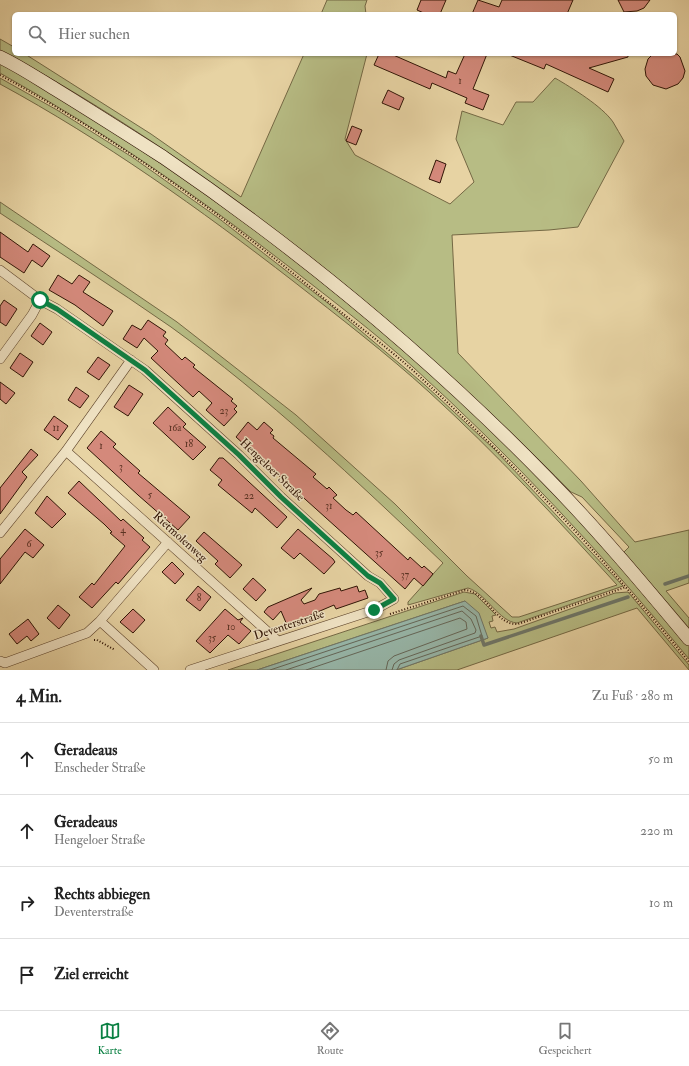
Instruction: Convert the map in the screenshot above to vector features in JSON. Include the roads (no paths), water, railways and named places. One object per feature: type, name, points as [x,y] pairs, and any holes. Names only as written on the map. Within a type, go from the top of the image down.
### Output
[{"type":"main road","points":[[0,57],[120,129],[201,183],[281,242],[386,328],[467,401],[547,478],[638,578],[689,639]]},
{"type":"street","name":"Hengeloer Straße","points":[[0,270],[40,300],[57,309],[131,360],[239,455],[281,497],[368,576],[380,583],[394,599]]},
{"type":"street","points":[[0,359],[32,315],[40,300]]},
{"type":"street","points":[[0,533],[66,451],[131,360]]},
{"type":"street","name":"Rietmolenweg","points":[[66,451],[278,641]]},
{"type":"street","points":[[0,661],[5,663],[87,633],[100,621],[168,542]]},
{"type":"street","name":"Deventerstraße","points":[[190,670],[374,610],[394,599]]},
{"type":"street","points":[[100,621],[154,670]]},
{"type":"water","points":[[465,601],[479,613],[488,638],[396,670],[257,670]]},
{"type":"waterway","points":[[665,584],[689,576]]},
{"type":"waterway","points":[[481,636],[484,645],[628,597]]}]
